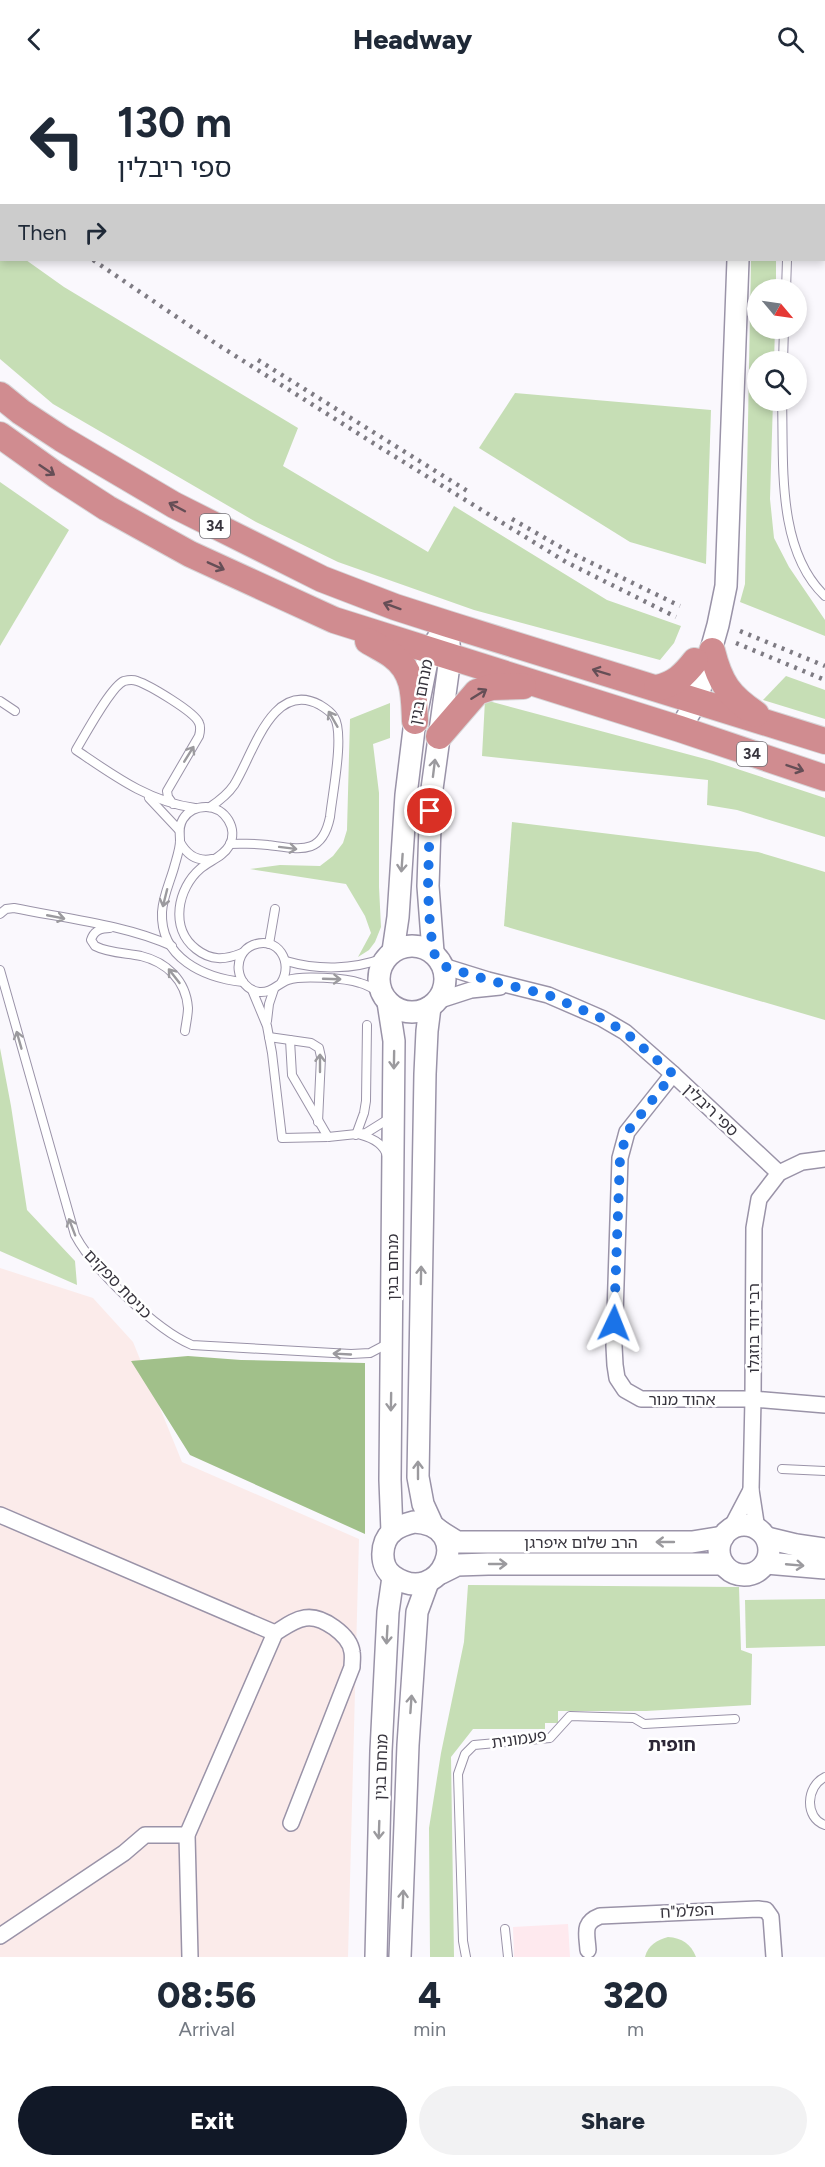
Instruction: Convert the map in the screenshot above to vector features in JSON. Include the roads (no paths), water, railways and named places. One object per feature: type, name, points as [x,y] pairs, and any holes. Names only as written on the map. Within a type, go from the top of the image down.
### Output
[{"type":"highway","name":"34","points":[[0,394],[21,412],[62,439],[174,506],[322,579],[394,607],[825,741]]},
{"type":"highway","name":"34","points":[[0,435],[56,476],[106,508],[179,548],[334,620],[680,729],[825,778]]},
{"type":"highway","points":[[334,620],[393,656],[408,671],[414,693],[415,721]]},
{"type":"highway","points":[[678,694],[670,685],[703,656],[729,692],[741,704],[768,723]]},
{"type":"highway","points":[[439,736],[477,692],[492,687],[539,686]]},
{"type":"main road","points":[[680,729],[678,694],[703,656],[726,586],[738,261]]},
{"type":"main road","name":"מנחם בגין","points":[[389,955],[398,917],[406,795],[415,721],[440,654],[448,624]]},
{"type":"main road","name":"מנחם בגין","points":[[438,959],[428,886],[431,796],[439,736],[440,654]]},
{"type":"main road","points":[[415,945],[438,959],[445,981],[434,1004],[421,1011],[406,1012],[395,1008],[384,997],[378,978],[389,955],[404,946],[415,945]]},
{"type":"main road","name":"מנחם בגין","points":[[384,997],[394,1041],[390,1480],[392,1532]]},
{"type":"main road","name":"מנחם בגין","points":[[434,1004],[427,1031],[425,1074],[418,1477],[423,1503],[437,1529]]},
{"type":"main road","points":[[414,1522],[437,1529],[446,1539],[448,1557],[434,1577],[406,1583],[393,1577],[382,1555],[383,1546],[392,1532],[405,1524],[414,1522]]},
{"type":"main road","points":[[762,1533],[769,1551],[766,1563],[755,1572],[743,1575],[732,1572],[723,1564],[719,1551],[726,1533],[745,1525],[796,1545],[825,1549]]},
{"type":"main road","name":"הרב שלום איפרגן","points":[[437,1529],[457,1542],[692,1542],[726,1533]]},
{"type":"main road","points":[[766,1563],[825,1568]]},
{"type":"main road","name":"הרב שלום איפרגן","points":[[434,1577],[457,1565],[723,1564]]},
{"type":"main road","name":"מנחם בגין","points":[[375,1957],[381,1751],[388,1612],[393,1577]]},
{"type":"main road","name":"מנחם בגין","points":[[400,1957],[408,1745],[417,1612],[434,1577]]},
{"type":"street","name":"ספי ריבלין","points":[[438,959],[548,995],[601,1018],[625,1032],[778,1173]]},
{"type":"street","name":"ספי ריבלין","points":[[434,1004],[471,990],[515,986]]},
{"type":"street","name":"אהוד מנור","points":[[673,1074],[627,1132],[620,1158],[614,1346],[617,1378],[625,1390],[641,1399],[753,1399],[825,1405]]},
{"type":"street","points":[[778,1173],[802,1162],[825,1159]]},
{"type":"street","name":"רבי דוד בוזגלו","points":[[762,1533],[751,1490],[753,1228],[759,1199],[778,1173]]},
{"type":"street","name":"רבי דוד בוזגלו","points":[[726,1533],[751,1490]]},
{"type":"street","points":[[0,1515],[275,1633]]},
{"type":"street","points":[[190,1957],[186,1835],[275,1633],[292,1621],[308,1617],[327,1623],[341,1633],[352,1651],[352,1667],[291,1823]]},
{"type":"street","points":[[0,1936],[124,1853],[145,1834],[186,1835]]},
{"type":"street","name":"הפלמ\"ח","points":[[588,1950],[586,1928],[591,1920],[600,1916],[758,1909],[766,1910],[771,1917],[774,1957]]},
{"type":"lane","points":[[786,279],[787,261]]},
{"type":"lane","points":[[782,411],[785,498],[790,529],[806,570],[815,587],[825,596]]},
{"type":"lane","points":[[173,804],[167,791],[199,736],[199,722],[189,712],[145,685],[126,680],[115,688],[76,750],[146,794],[173,804],[195,808],[210,807],[219,810],[230,822],[232,830],[230,844],[222,854],[196,873],[185,889],[180,902],[180,926],[192,946],[202,954],[218,959],[242,953],[256,944],[269,944],[281,952],[286,961],[286,971],[281,983]]},
{"type":"lane","points":[[210,807],[234,785],[270,718],[283,704],[301,700],[312,702],[335,717],[339,740],[328,828],[320,842],[305,849],[264,844],[230,844]]},
{"type":"lane","points":[[0,701],[15,711]]},
{"type":"lane","points":[[146,794],[179,830]]},
{"type":"lane","points":[[195,808],[183,818],[179,830],[180,842],[162,911],[165,932],[183,960],[204,974],[243,982]]},
{"type":"lane","points":[[180,842],[189,855],[197,859],[215,858]]},
{"type":"lane","points":[[0,914],[6,909],[14,908],[110,928],[151,938],[172,946]]},
{"type":"lane","points":[[269,944],[275,909]]},
{"type":"lane","points":[[110,928],[99,929],[95,932],[92,940],[95,946],[155,960],[176,976],[184,991],[188,1008],[185,1031]]},
{"type":"lane","points":[[242,953],[238,969],[243,982],[252,990],[267,1026],[282,1138],[366,1133],[390,1118],[394,1111]]},
{"type":"lane","points":[[286,961],[314,967],[358,966],[389,955]]},
{"type":"lane","name":"כניסת ספקים","points":[[0,970],[75,1235],[93,1262],[148,1317],[171,1335],[192,1345],[351,1354],[370,1353],[387,1343],[392,1334]]},
{"type":"lane","points":[[252,990],[264,992],[297,978],[349,980],[367,985],[384,997]]},
{"type":"lane","points":[[267,1026],[269,1004],[274,989]]},
{"type":"lane","points":[[356,1135],[366,1101],[367,1024]]},
{"type":"lane","points":[[269,1037],[311,1043],[319,1048],[321,1057],[318,1122]]},
{"type":"lane","points":[[290,1040],[292,1075],[328,1137]]},
{"type":"lane","points":[[356,1135],[374,1140],[386,1152],[392,1174]]},
{"type":"lane","points":[[782,1469],[825,1471]]},
{"type":"lane","name":"פעמונית","points":[[466,1957],[458,1774],[465,1754],[474,1744],[550,1738],[570,1716],[634,1718],[644,1724],[735,1719]]},
{"type":"lane","points":[[825,1777],[818,1781],[811,1793],[812,1815],[825,1825]]},
{"type":"lane","points":[[505,1929],[507,1957]]},
{"type":"railway","points":[[94,261],[215,343],[566,562],[676,617]]},
{"type":"railway","points":[[258,360],[469,492]]},
{"type":"railway","points":[[512,519],[571,553],[680,606]]},
{"type":"railway","points":[[740,631],[825,666]]},
{"type":"railway","points":[[736,643],[825,680]]},
{"type":"district","name":"חופית","points":[[672,1745]]}]
